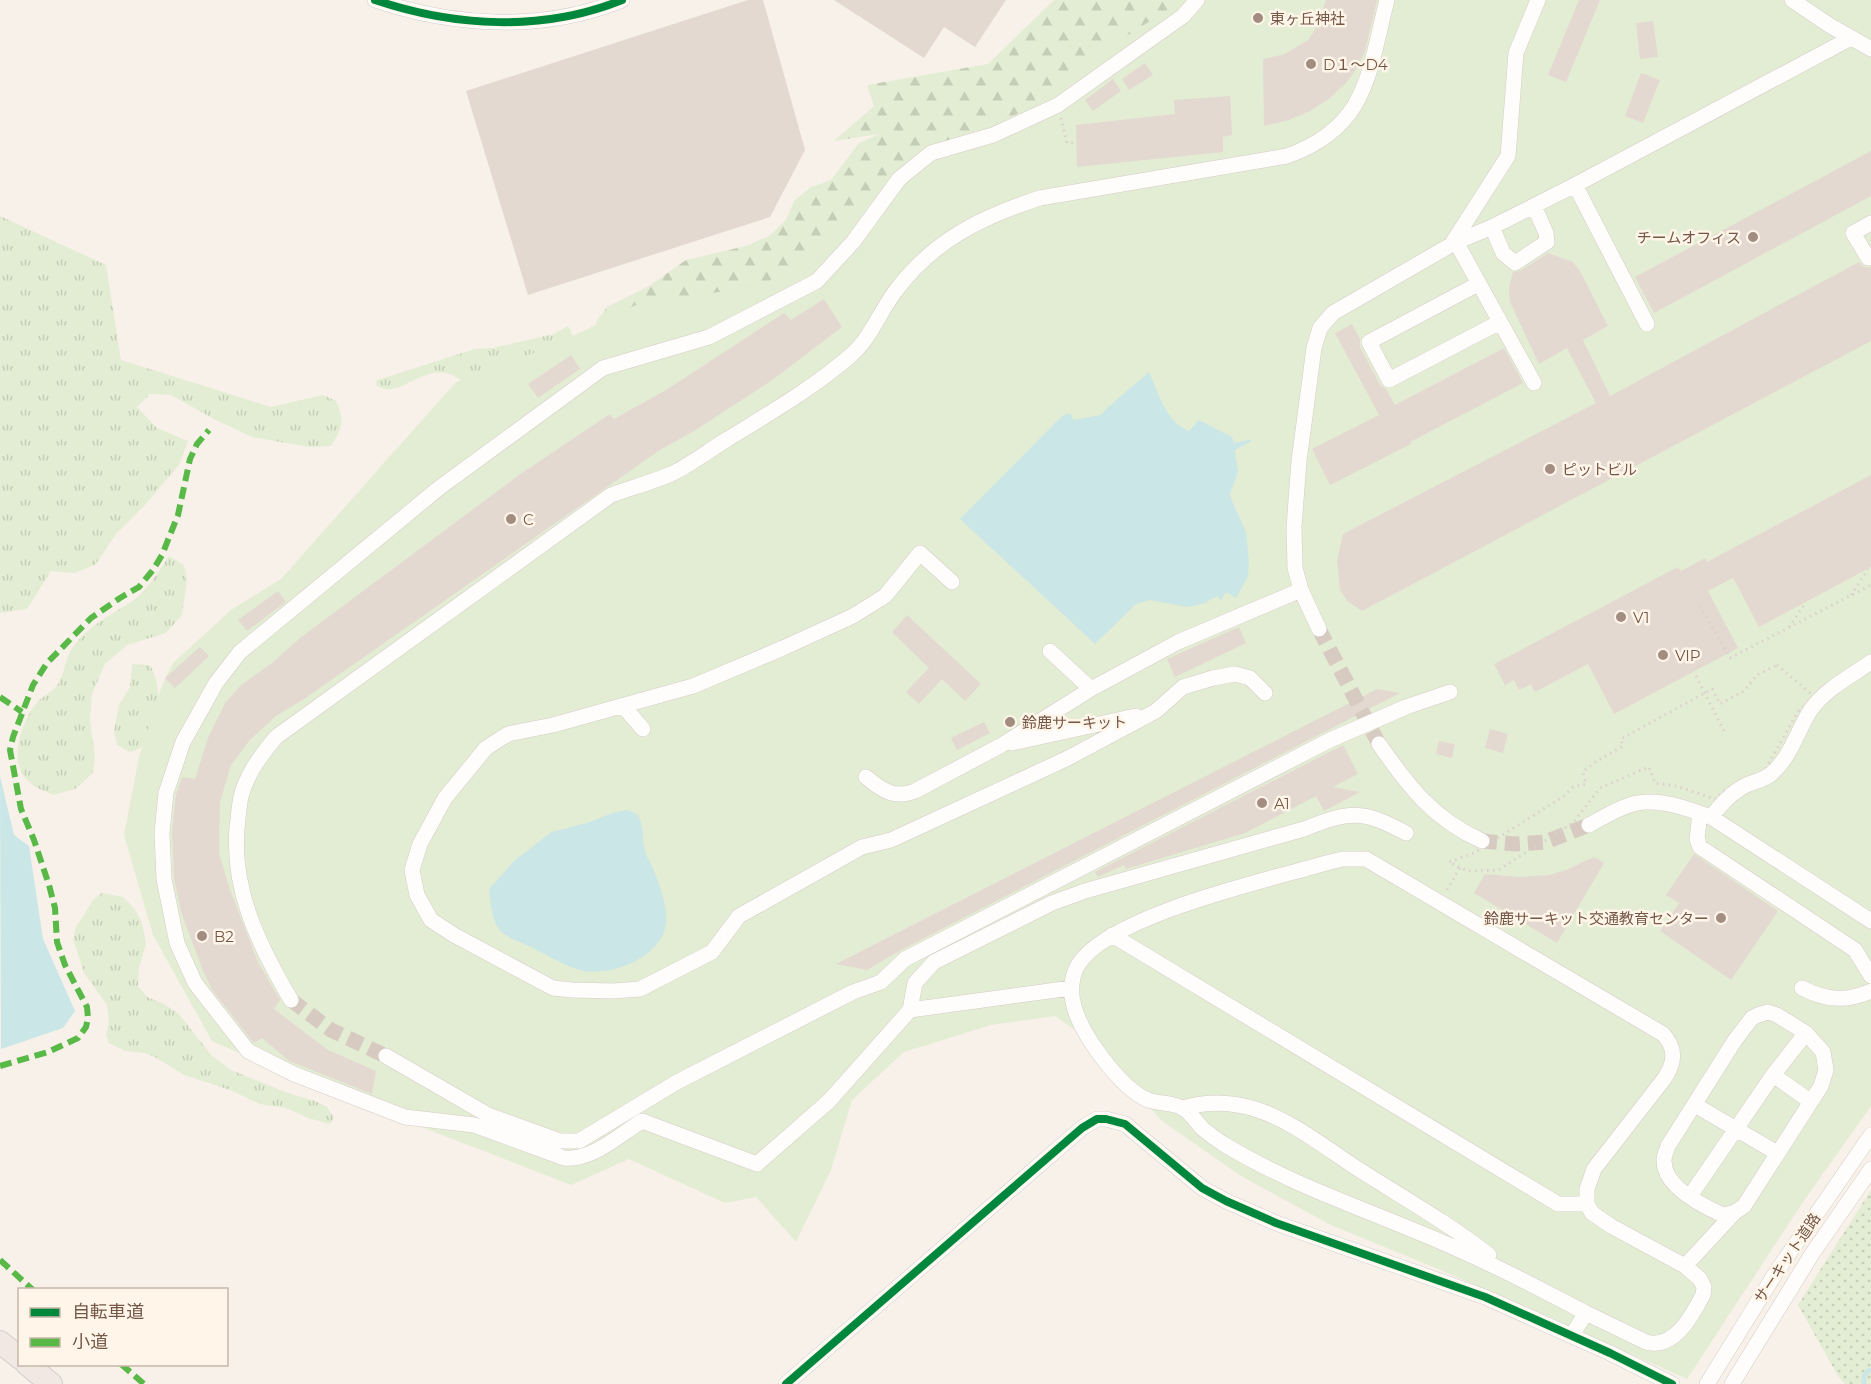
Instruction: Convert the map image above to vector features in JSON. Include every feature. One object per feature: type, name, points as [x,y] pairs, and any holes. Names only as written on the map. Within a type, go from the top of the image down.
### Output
[{"type":"highway","points":[[0,1342],[18,1356]]},
{"type":"highway","points":[[28,1366],[51,1384]]},
{"type":"street","points":[[375,0],[401,9],[450,19],[491,23],[548,19],[583,13],[622,0]]},
{"type":"street","points":[[1197,0],[1183,16],[1058,105],[993,135],[931,153],[899,179],[853,242],[817,281],[709,337],[603,369],[439,488],[240,652],[216,683],[183,742],[166,793],[162,833],[167,899],[177,943],[195,983],[248,1051],[294,1074],[405,1117],[474,1125],[564,1158],[574,1159],[593,1152],[642,1121],[757,1164],[829,1101],[910,1010],[915,983],[934,962],[1052,903],[1085,891],[1350,814],[1381,819],[1406,833]]},
{"type":"street","points":[[291,1000],[274,971],[247,911],[239,884],[236,859],[236,833],[243,789],[256,762],[276,737],[611,495],[671,474],[785,404],[851,355],[867,338],[894,292],[907,276],[923,259],[956,233],[1004,210],[1040,198],[1287,156],[1308,148],[1328,136],[1343,123],[1360,100],[1367,82],[1387,0]]},
{"type":"street","points":[[1454,244],[1508,156],[1516,53],[1538,0]]},
{"type":"street","points":[[1792,0],[1871,49]]},
{"type":"street","points":[[1319,629],[1301,590],[1295,568],[1294,527],[1299,461],[1316,337],[1325,321],[1333,313],[1454,244],[1575,185],[1851,38]]},
{"type":"street","points":[[1575,185],[1647,324]]},
{"type":"street","points":[[1492,227],[1503,253],[1515,263],[1547,242],[1546,233],[1534,206]]},
{"type":"street","points":[[1868,258],[1853,233],[1871,223]]},
{"type":"street","points":[[1454,244],[1534,383]]},
{"type":"street","points":[[1478,284],[1369,342],[1389,380],[1500,321]]},
{"type":"street","points":[[952,582],[920,554],[885,596],[853,616],[693,686],[553,725],[508,734],[486,748],[445,798],[420,844],[412,870],[417,895],[431,920],[454,935],[553,988],[613,991],[640,989],[712,952],[739,916],[862,847],[891,840],[1066,759],[1156,711],[1183,687],[1235,674],[1247,677],[1265,693]]},
{"type":"street","points":[[866,777],[890,794],[904,795],[1000,746],[1091,689],[1198,632],[1301,590]]},
{"type":"street","points":[[1050,651],[1091,689]]},
{"type":"street","points":[[1871,662],[1815,705],[1809,712],[1794,745],[1770,775],[1742,788],[1706,815],[1697,839],[1700,847],[1855,950],[1871,976]]},
{"type":"street","points":[[386,1056],[488,1114],[560,1141],[579,1142],[677,1082],[853,992],[881,982],[905,959],[1330,740],[1406,707],[1450,692]]},
{"type":"street","points":[[623,706],[643,729]]},
{"type":"street","points":[[1000,746],[1156,711]]},
{"type":"street","points":[[1379,744],[1406,782],[1427,805],[1461,832],[1482,841]]},
{"type":"street","points":[[1589,825],[1633,804],[1647,802],[1682,807],[1706,815],[1871,921]]},
{"type":"street","points":[[1353,858],[1374,863],[1656,1029],[1670,1042],[1674,1057],[1669,1072],[1594,1169],[1587,1189],[1587,1204],[1592,1213],[1602,1221],[1685,1266],[1700,1279],[1704,1287],[1703,1295],[1675,1336],[1668,1341],[1653,1344],[1586,1313],[1499,1266],[1296,1183],[1221,1142],[1205,1131],[1183,1108],[1147,1099],[1117,1076],[1105,1062],[1080,1022],[1074,1009],[1071,988],[1077,966],[1095,947],[1112,935],[1192,902],[1330,862],[1353,858]]},
{"type":"street","points":[[1112,935],[1558,1204],[1587,1204]]},
{"type":"street","points":[[910,1010],[1071,988]]},
{"type":"street","points":[[1802,988],[1817,996],[1836,1000],[1859,996],[1871,991]]},
{"type":"street","points":[[1685,1266],[1735,1212],[1744,1206],[1821,1086],[1826,1070],[1823,1052],[1806,1033],[1768,1012],[1752,1018],[1736,1040],[1668,1146],[1664,1159],[1665,1169],[1671,1181],[1690,1196],[1721,1214],[1735,1212]]},
{"type":"street","points":[[1690,1196],[1773,1075],[1806,1033]]},
{"type":"street","points":[[1773,1075],[1810,1101]]},
{"type":"street","points":[[1183,1108],[1195,1104],[1225,1102],[1257,1109],[1299,1131],[1400,1195],[1488,1254],[1499,1266]]},
{"type":"street","points":[[1695,1105],[1777,1153]]},
{"type":"street","points":[[786,1384],[1082,1128],[1097,1119],[1125,1124],[1202,1188],[1226,1201],[1276,1223],[1485,1296],[1672,1384]]},
{"type":"street","name":"サーキット道路","points":[[1707,1384],[1775,1274],[1871,1135]]},
{"type":"street","name":"サーキット道路","points":[[1732,1384],[1812,1254],[1871,1169]]},
{"type":"street","points":[[1572,1335],[1586,1313]]},
{"type":"path","points":[[1058,105],[1067,143],[1076,143]]},
{"type":"path","points":[[1850,596],[1868,569]]},
{"type":"path","points":[[1700,606],[1730,658],[1871,585]]},
{"type":"path","points":[[1788,628],[1806,602]]},
{"type":"path","points":[[1777,665],[1816,698],[1799,710],[1765,770],[1726,789],[1715,800],[1676,786],[1655,783],[1649,767],[1599,788],[1573,823],[1498,870],[1471,871],[1449,862],[1474,854],[1564,796],[1573,787],[1586,784],[1583,772],[1595,762],[1623,746],[1621,739],[1705,693],[1712,688],[1720,704],[1744,692],[1757,675],[1777,665]]},
{"type":"path","points":[[1696,676],[1724,731]]},
{"type":"green space","points":[[1054,0],[1190,0],[795,286],[602,338],[596,322],[607,307],[649,286],[686,260],[746,246],[769,236],[786,220],[794,201],[811,187],[831,180],[859,143],[879,134],[834,141],[874,106],[867,85],[988,64]]},
{"type":"green space","name":"鈴鹿サーキット","points":[[1183,0],[1871,0],[1871,1106],[1803,1202],[1687,1379],[1443,1271],[1331,1225],[1241,1176],[1162,1121],[1084,1036],[1055,1016],[991,1025],[904,1052],[852,1100],[831,1170],[796,1242],[756,1197],[725,1203],[629,1159],[571,1185],[303,1081],[212,1041],[153,935],[124,835],[139,757],[161,688],[173,663],[231,610],[281,579],[456,382],[555,345],[636,305],[764,285],[849,222],[873,192],[914,151],[961,139],[1019,113],[1103,51]]},
{"type":"green space","points":[[0,216],[106,265],[121,360],[271,407],[323,395],[336,401],[341,414],[340,429],[331,446],[309,447],[252,437],[171,395],[150,394],[137,407],[157,428],[188,441],[179,465],[116,534],[96,564],[75,573],[51,571],[27,609],[0,613]]},
{"type":"green space","points":[[568,326],[576,342],[370,483],[389,457],[463,382],[450,374],[438,372],[395,388],[385,389],[376,385],[377,380],[475,349],[493,348],[554,334]]},
{"type":"green space","points":[[169,556],[184,565],[187,579],[182,615],[166,633],[127,645],[105,664],[92,694],[90,721],[95,756],[93,773],[75,789],[53,795],[34,786],[22,773],[18,753],[22,731],[31,711],[37,702],[58,684],[69,654],[82,636],[137,597]]},
{"type":"green space","points":[[132,664],[150,665],[156,680],[158,699],[148,741],[130,752],[117,745],[114,731],[119,705],[130,687]]},
{"type":"green space","points":[[102,893],[123,897],[134,908],[142,923],[146,944],[139,968],[138,986],[147,997],[178,1013],[211,1055],[231,1070],[327,1107],[334,1118],[330,1124],[308,1118],[286,1108],[260,1104],[230,1090],[184,1075],[155,1057],[145,1053],[125,1051],[109,1043],[106,1035],[109,1022],[107,1005],[84,973],[73,939],[76,927],[94,899]]},
{"type":"green space","points":[[1871,1190],[1871,1384],[1845,1384],[1838,1376],[1798,1305]]},
{"type":"water","points":[[1149,372],[1164,406],[1181,427],[1189,431],[1199,420],[1232,437],[1234,443],[1252,441],[1235,450],[1238,472],[1230,494],[1246,532],[1248,576],[1236,598],[1226,592],[1221,600],[1217,596],[1205,603],[1187,607],[1150,600],[1136,604],[1095,644],[960,519],[1062,416],[1070,413],[1074,420],[1101,415]]},
{"type":"water","points":[[0,776],[14,835],[29,846],[43,939],[75,1011],[63,1028],[1,1049]]},
{"type":"water","points":[[628,810],[638,815],[640,820],[646,854],[665,904],[666,924],[662,936],[654,947],[631,963],[603,971],[589,971],[565,964],[510,937],[499,929],[494,920],[489,889],[515,860],[552,832]]},
{"type":"building","points":[[748,0],[763,0],[805,150],[770,217],[528,295],[466,91]]},
{"type":"building","points":[[834,0],[1006,0],[975,47],[944,27],[924,58]]},
{"type":"building","name":"D１～D4","points":[[1326,0],[1377,0],[1365,51],[1357,68],[1347,82],[1330,98],[1310,111],[1289,120],[1264,126],[1263,59],[1285,54],[1308,40],[1316,28]]},
{"type":"building","points":[[1579,0],[1600,0],[1566,82],[1548,75]]},
{"type":"building","points":[[1653,21],[1658,57],[1640,59],[1636,23]]},
{"type":"building","points":[[1145,63],[1153,75],[1129,90],[1122,79]]},
{"type":"building","points":[[1641,73],[1660,80],[1643,123],[1625,116]]},
{"type":"building","points":[[1113,79],[1121,91],[1093,111],[1085,100]]},
{"type":"building","points":[[1230,96],[1232,135],[1223,137],[1223,152],[1077,167],[1076,125],[1175,114],[1174,100]]},
{"type":"building","name":"チームオフィス","points":[[1871,151],[1871,196],[1654,313],[1635,277]]},
{"type":"building","name":"ピットビル","points":[[1548,253],[1573,262],[1580,271],[1608,326],[1583,340],[1610,396],[1859,262],[1864,267],[1871,267],[1871,341],[1362,611],[1347,601],[1340,589],[1337,560],[1343,534],[1596,403],[1567,348],[1539,364],[1510,302],[1509,287],[1513,272],[1520,271]]},
{"type":"building","name":"C","points":[[824,299],[842,327],[771,381],[694,431],[660,450],[304,699],[276,716],[249,741],[231,765],[220,802],[219,853],[230,890],[258,962],[280,1000],[274,1009],[328,1050],[376,1071],[372,1094],[289,1061],[262,1038],[254,1043],[213,991],[203,971],[181,912],[174,878],[172,833],[176,795],[182,777],[195,779],[208,738],[225,703],[241,685],[272,663],[300,638],[519,475],[610,414],[614,419],[666,390],[784,313],[791,320]]},
{"type":"building","points":[[1352,324],[1360,339],[1360,347],[1380,385],[1386,389],[1395,405],[1504,348],[1523,383],[1330,485],[1312,449],[1379,415],[1335,333]]},
{"type":"building","points":[[571,355],[580,369],[538,398],[528,384]]},
{"type":"building","points":[[1871,475],[1871,567],[1759,627],[1733,578],[1708,591],[1738,648],[1614,714],[1588,664],[1535,692],[1531,684],[1519,690],[1514,680],[1505,685],[1494,664],[1678,567],[1681,571],[1705,558],[1707,562]]},
{"type":"building","points":[[278,591],[286,602],[247,631],[238,620]]},
{"type":"building","points":[[907,615],[981,684],[965,701],[942,679],[919,704],[906,692],[929,668],[892,632]]},
{"type":"building","points":[[1239,627],[1246,643],[1175,677],[1167,659]]},
{"type":"building","points":[[200,647],[209,656],[175,688],[165,678]]},
{"type":"building","points":[[1377,689],[1400,693],[901,950],[867,970],[836,964]]},
{"type":"building","points":[[984,722],[990,733],[957,750],[951,738]]},
{"type":"building","points":[[1490,729],[1508,734],[1503,753],[1485,748]]},
{"type":"building","points":[[1439,741],[1455,744],[1452,758],[1436,754]]},
{"type":"building","name":"A1","points":[[1343,745],[1358,774],[1333,787],[1360,792],[1324,811],[1316,796],[1245,833],[1126,869],[1124,865],[1098,877],[1095,872]]},
{"type":"building","name":"鈴鹿サーキット交通教育センター","points":[[1694,854],[1778,911],[1731,980],[1660,931],[1679,903],[1666,895]]},
{"type":"building","points":[[1594,857],[1604,863],[1557,943],[1474,893],[1485,874],[1519,877],[1549,875]]},
{"type":"waterway","points":[[1864,1384],[1864,1376],[1869,1370]]},
{"type":"tunnel","points":[[1319,629],[1379,744]]},
{"type":"tunnel","points":[[1482,841],[1515,844],[1545,842],[1589,825]]},
{"type":"tunnel","points":[[291,1000],[331,1030],[386,1056]]},
{"type":"marked path","points":[[0,1066],[48,1052],[78,1038],[86,1027],[88,1018],[87,1007],[65,965],[57,942],[55,908],[49,885],[21,809],[10,750],[13,737],[33,685],[47,663],[91,618],[139,587],[153,570],[162,555],[178,515],[190,459],[197,444],[209,430]]},
{"type":"marked path","points":[[0,697],[22,712]]},
{"type":"marked path","points":[[0,1260],[31,1288]]},
{"type":"marked path","points":[[123,1366],[144,1384]]},
{"type":"cycle path","points":[[375,0],[436,16],[499,22],[561,17],[622,0]]},
{"type":"cycle path","points":[[786,1384],[1082,1128],[1097,1119],[1125,1124],[1202,1188],[1226,1201],[1276,1223],[1485,1297],[1610,1353],[1672,1384]]},
{"type":"place","name":"東ヶ丘神社","points":[[1258,18]]},
{"type":"place","name":"D１～D4","points":[[1311,64]]},
{"type":"place","name":"チームオフィス","points":[[1753,237]]},
{"type":"place","name":"ピットビル","points":[[1550,469]]},
{"type":"place","name":"C","points":[[511,519]]},
{"type":"place","name":"V1","points":[[1621,617]]},
{"type":"place","name":"VIP","points":[[1663,655]]},
{"type":"place","name":"鈴鹿サーキット","points":[[1010,722]]},
{"type":"place","name":"A1","points":[[1262,803]]},
{"type":"place","name":"鈴鹿サーキット交通教育センター","points":[[1721,918]]},
{"type":"place","name":"B2","points":[[202,936]]}]
